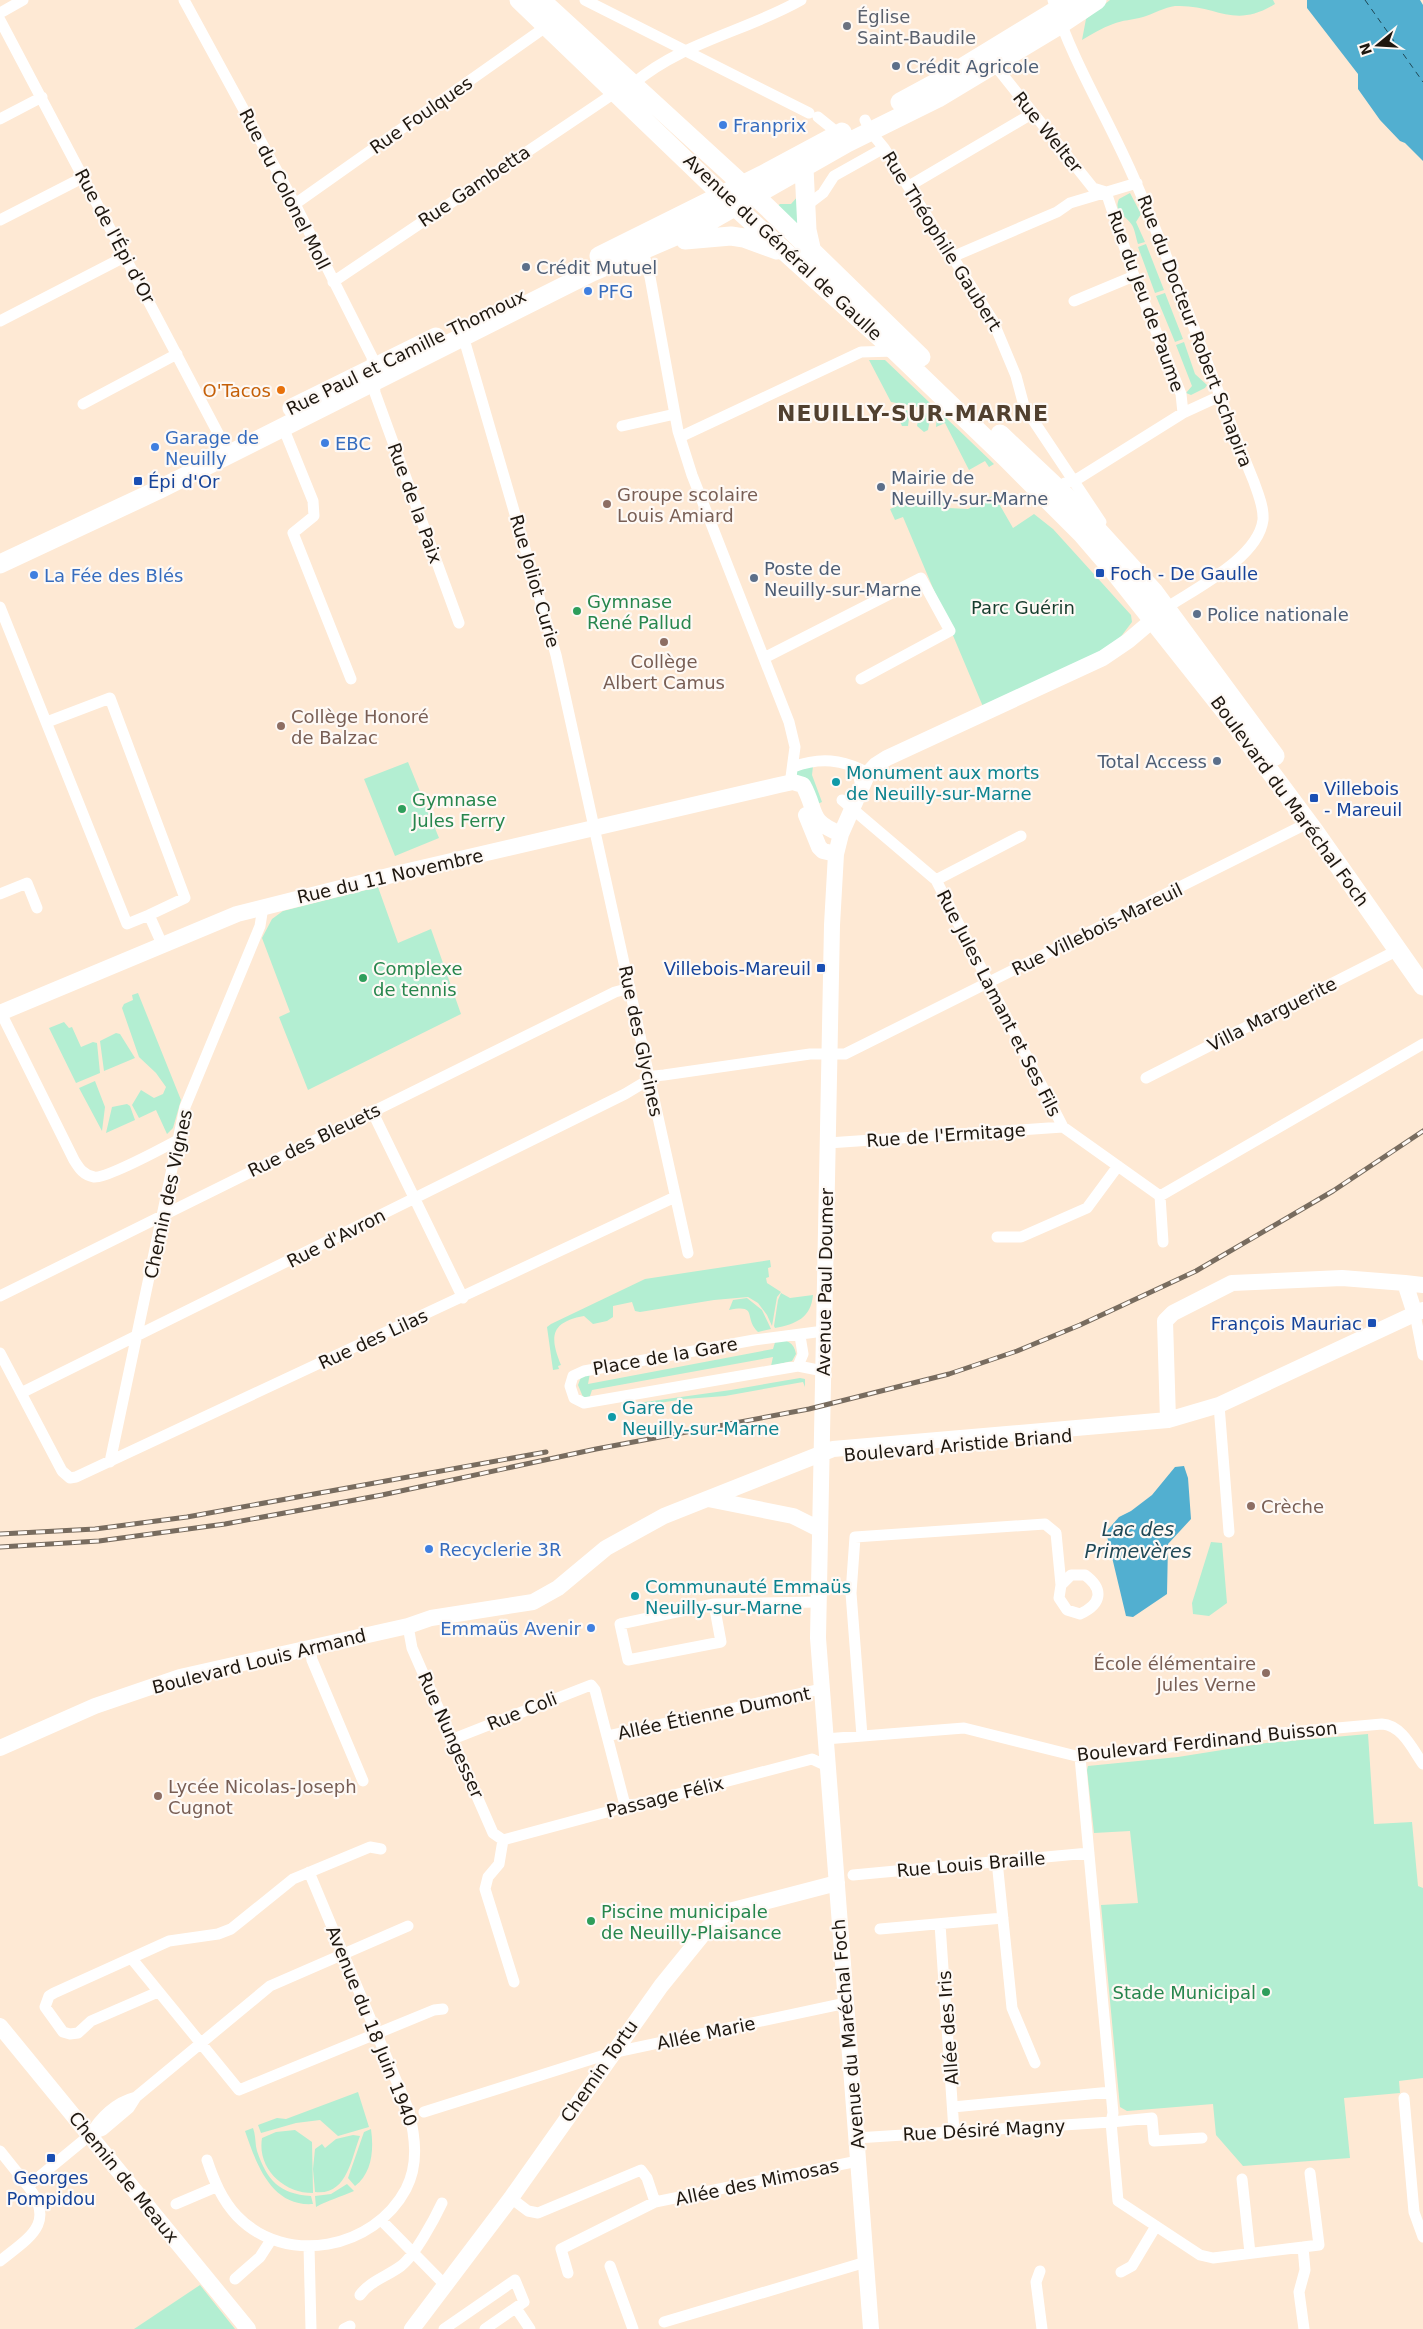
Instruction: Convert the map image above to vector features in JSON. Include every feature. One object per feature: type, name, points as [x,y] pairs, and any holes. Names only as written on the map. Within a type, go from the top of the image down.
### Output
[{"type":"main road","name":"Avenue du Général de Gaulle","points":[[519,0],[729,201],[895,351],[1057,487],[1114,570],[1157,616]]},
{"type":"main road","points":[[868,126],[938,98],[994,64],[1073,0]]},
{"type":"main road","points":[[868,126],[931,86],[1057,12],[1096,0]]},
{"type":"main road","name":"Avenue du Général de Gaulle","points":[[547,2],[749,191],[1057,487],[1114,548],[1157,616]]},
{"type":"main road","name":"Rue Paul et Camille Thomoux","points":[[749,191],[839,134],[868,126]]},
{"type":"main road","name":"Rue Paul et Camille Thomoux","points":[[0,564],[85,523],[106,516],[226,449],[459,332],[749,191],[807,165],[868,126]]},
{"type":"main road","points":[[807,165],[806,206],[812,252]]},
{"type":"main road","name":"Rue Paul et Camille Thomoux","points":[[459,332],[592,272],[671,240],[729,201]]},
{"type":"main road","points":[[671,240],[731,236],[744,238],[788,254]]},
{"type":"main road","name":"Rue Paul et Camille Thomoux","points":[[226,449],[283,427],[374,375]]},
{"type":"main road","name":"Boulevard du Maréchal Foch","points":[[1157,616],[1219,677],[1423,963]]},
{"type":"main road","name":"Boulevard du Maréchal Foch","points":[[1157,616],[1308,823],[1423,986]]},
{"type":"main road","name":"Avenue Paul Doumer","points":[[821,1689],[818,1638],[819,1501],[822,1454],[832,853],[836,832],[846,803],[868,773],[887,758],[1103,658],[1114,652],[1157,616]]},
{"type":"main road","points":[[793,775],[803,785],[821,826],[836,832]]},
{"type":"main road","points":[[793,775],[818,847],[832,853]]},
{"type":"main road","name":"Rue du 11 Novembre","points":[[0,1013],[237,914],[595,828],[793,775]]},
{"type":"main road","points":[[1168,1420],[1164,1336],[1165,1321],[1173,1313],[1232,1283],[1342,1278],[1423,1285]]},
{"type":"main road","points":[[1405,1283],[1419,1312]]},
{"type":"main road","name":"Boulevard Aristide Briand","points":[[822,1454],[850,1456],[1165,1428],[1199,1422],[1220,1409],[1396,1330],[1419,1312]]},
{"type":"main road","name":"Boulevard Aristide Briand","points":[[822,1454],[833,1449],[848,1447],[1168,1420],[1220,1409]]},
{"type":"main road","name":"Boulevard Louis Armand","points":[[0,1748],[95,1706],[160,1683],[408,1626],[431,1628],[515,1616],[540,1609],[565,1595],[612,1555],[625,1540],[664,1516],[812,1456],[822,1454]]},
{"type":"main road","points":[[707,1499],[793,1516],[819,1529]]},
{"type":"main road","points":[[793,1516],[819,1501]]},
{"type":"main road","name":"Avenue du Maréchal Foch","points":[[821,1689],[871,2329]]},
{"type":"main road","name":"Chemin Tortu","points":[[417,2327],[444,2284],[511,2198],[611,2053],[661,1986],[708,1928],[729,1910],[837,1883]]},
{"type":"main road","name":"Chemin de Meaux","points":[[0,2026],[248,2329]]},
{"type":"street","points":[[0,13],[23,0]]},
{"type":"street","name":"Rue du Colonel Moll","points":[[184,0],[295,204],[372,357],[374,375]]},
{"type":"street","points":[[519,0],[539,8],[547,2]]},
{"type":"street","points":[[585,0],[814,115],[839,134]]},
{"type":"street","points":[[633,84],[683,50],[770,17],[801,0]]},
{"type":"street","name":"Rue du Docteur Robert Schapira","points":[[1057,12],[1136,183],[1261,503],[1263,520],[1257,538],[1244,554],[1157,616]]},
{"type":"street","name":"Rue de l'Épi d'Or","points":[[0,20],[226,449]]},
{"type":"street","name":"Rue Foulques","points":[[295,204],[547,26]]},
{"type":"street","name":"Rue Welter","points":[[994,64],[1093,188],[1106,192]]},
{"type":"street","name":"Rue Gambetta","points":[[333,282],[616,92]]},
{"type":"street","points":[[0,119],[42,97]]},
{"type":"street","points":[[909,186],[1033,113]]},
{"type":"street","name":"Rue Théophile Gaubert","points":[[868,126],[909,186],[952,258],[993,321],[1023,394],[1024,406],[1057,487]]},
{"type":"street","points":[[806,206],[823,193],[834,176],[884,148]]},
{"type":"street","points":[[0,220],[84,177]]},
{"type":"street","points":[[952,258],[1057,212],[1070,203],[1136,183]]},
{"type":"street","name":"Rue du Jeu de Paume","points":[[1057,487],[1079,478],[1183,413],[1181,394],[1134,276],[1106,192]]},
{"type":"street","points":[[643,250],[650,276],[680,437],[698,494],[795,740],[793,775]]},
{"type":"street","points":[[0,321],[126,256]]},
{"type":"street","points":[[1074,301],[1134,276]]},
{"type":"street","points":[[861,352],[868,343],[871,329]]},
{"type":"street","name":"Rue Joliot Curie","points":[[459,332],[556,655],[595,828]]},
{"type":"street","points":[[680,437],[861,352],[895,351]]},
{"type":"street","points":[[83,404],[177,354]]},
{"type":"street","name":"Rue de la Paix","points":[[374,375],[375,394],[459,623]]},
{"type":"street","points":[[1183,413],[1220,396]]},
{"type":"street","points":[[622,426],[675,414]]},
{"type":"street","points":[[283,427],[313,501],[314,516],[294,533],[351,679]]},
{"type":"street","points":[[764,658],[921,578],[950,631],[861,679]]},
{"type":"street","points":[[0,607],[127,924],[185,898],[110,698],[47,722]]},
{"type":"street","points":[[793,775],[817,760],[850,763],[868,773]]},
{"type":"street","name":"Rue Jules Lamant et Ses Fils","points":[[846,803],[936,880],[1064,1126],[1160,1196]]},
{"type":"street","name":"Rue Villebois-Mareuil","points":[[649,1080],[664,1074],[810,1054],[845,1054],[1308,823]]},
{"type":"street","name":"Rue des Glycines","points":[[595,828],[688,1253]]},
{"type":"street","points":[[936,880],[1021,836]]},
{"type":"street","points":[[0,894],[27,883],[37,908]]},
{"type":"street","name":"Chemin des Vignes","points":[[110,1462],[163,1216],[176,1141],[185,1107],[260,926],[263,907]]},
{"type":"street","points":[[149,915],[162,944]]},
{"type":"street","name":"Villa Marguerite","points":[[1146,1078],[1398,950]]},
{"type":"street","name":"Rue des Bleuets","points":[[0,1296],[615,992],[630,988]]},
{"type":"street","points":[[0,1013],[74,1160],[83,1173],[96,1178],[176,1141]]},
{"type":"street","points":[[1163,1242],[1160,1196],[1423,1044]]},
{"type":"street","name":"Rue d'Avron","points":[[21,1393],[649,1080]]},
{"type":"street","points":[[372,1111],[463,1298]]},
{"type":"street","name":"Rue de l'Ermitage","points":[[828,1143],[1064,1126]]},
{"type":"street","points":[[996,1238],[1021,1236],[1088,1208],[1118,1166]]},
{"type":"street","name":"Rue des Lilas","points":[[21,1393],[62,1471],[70,1478],[82,1476],[676,1197]]},
{"type":"street","points":[[1419,1312],[1423,1355]]},
{"type":"street","name":"Place de la Gare","points":[[823,1371],[798,1366],[584,1403],[574,1398],[570,1386],[573,1376],[584,1371],[754,1340],[800,1336],[824,1331]]},
{"type":"street","points":[[798,1366],[803,1354],[800,1336]]},
{"type":"street","points":[[0,1353],[21,1393]]},
{"type":"street","points":[[1220,1409],[1229,1532]]},
{"type":"street","points":[[862,1736],[851,1593],[855,1537],[1045,1524],[1056,1533],[1061,1585]]},
{"type":"street","points":[[714,1604],[721,1642],[628,1660],[620,1624],[714,1604],[818,1602]]},
{"type":"street","name":"Rue Nungesser","points":[[408,1626],[412,1648],[493,1832],[502,1840]]},
{"type":"street","points":[[310,1648],[312,1660],[363,1782]]},
{"type":"street","name":"Rue Coli","points":[[453,1739],[591,1685],[595,1690],[607,1736]]},
{"type":"street","name":"Allée Étienne Dumont","points":[[607,1736],[821,1689]]},
{"type":"street","name":"Boulevard Ferdinand Buisson","points":[[825,1739],[964,1728],[1080,1757],[1258,1735],[1382,1724],[1394,1726],[1423,1764]]},
{"type":"street","points":[[607,1736],[625,1805]]},
{"type":"street","points":[[1080,1757],[1111,2094],[1111,2122],[1118,2201],[1200,2256],[1213,2258],[1318,2245],[1310,2173]]},
{"type":"street","name":"Passage Félix","points":[[502,1840],[618,1809],[625,1805],[640,1804],[812,1759],[827,1766]]},
{"type":"street","points":[[502,1840],[499,1864],[488,1877],[485,1889],[514,1982]]},
{"type":"street","points":[[158,1992],[91,2021],[78,2033],[70,2034],[63,2032],[45,2007],[46,2001],[54,1993],[169,1942],[210,1936],[231,1929],[285,1884],[310,1872],[370,1847],[381,1849]]},
{"type":"street","name":"Rue Louis Braille","points":[[853,1875],[997,1860],[1089,1853]]},
{"type":"street","points":[[997,1860],[1012,2008],[1035,2063]]},
{"type":"street","name":"Avenue du 18 Juin 1940","points":[[207,2160],[216,2187],[238,2217],[271,2240],[290,2245],[328,2245],[356,2236],[382,2221],[393,2209],[407,2187],[415,2158],[415,2132],[409,2111],[310,1872]]},
{"type":"street","points":[[880,1929],[1002,1918]]},
{"type":"street","name":"Allée des Iris","points":[[940,1924],[954,2131]]},
{"type":"street","points":[[28,2186],[90,2135],[98,2122],[123,2100],[136,2097],[270,1986],[408,1926]]},
{"type":"street","points":[[132,1959],[239,2090],[434,2010],[443,2009]]},
{"type":"street","name":"Allée Marie","points":[[424,2112],[611,2053],[846,2003]]},
{"type":"street","points":[[953,2107],[1111,2094]]},
{"type":"street","points":[[1404,2098],[1414,2212],[1423,2236]]},
{"type":"street","name":"Rue Désiré Magny","points":[[856,2138],[1152,2118],[1154,2141],[1202,2138]]},
{"type":"street","points":[[0,2151],[36,2196],[42,2210],[41,2223],[32,2235],[0,2261]]},
{"type":"street","name":"Allée des Mimosas","points":[[568,2273],[560,2249],[655,2202],[858,2161]]},
{"type":"street","name":"Allée des Mimosas","points":[[511,2198],[528,2211],[538,2213],[641,2170],[647,2178],[655,2202]]},
{"type":"street","points":[[1242,2179],[1250,2253]]},
{"type":"street","points":[[176,2204],[216,2187]]},
{"type":"street","points":[[360,2295],[368,2284],[386,2276],[403,2264],[412,2253],[442,2203]]},
{"type":"street","points":[[382,2221],[444,2284]]},
{"type":"street","points":[[1121,2272],[1132,2266],[1156,2226]]},
{"type":"street","points":[[235,2279],[260,2257],[271,2240]]},
{"type":"street","points":[[309,2246],[312,2329]]},
{"type":"street","points":[[1303,2247],[1306,2270],[1299,2292],[1304,2329]]},
{"type":"street","points":[[664,2322],[866,2262]]},
{"type":"street","points":[[610,2266],[633,2329]]},
{"type":"street","points":[[1040,2271],[1036,2282],[1042,2329]]},
{"type":"street","points":[[444,2329],[515,2280],[524,2302],[485,2329]]},
{"type":"street","points":[[516,2308],[530,2329]]},
{"type":"green space","points":[[1110,0],[1273,0],[1275,4],[1248,15],[1236,16],[1190,6],[1175,6],[1143,17],[1116,23],[1082,40],[1086,19]]},
{"type":"green space","points":[[1130,193],[1141,214],[1136,222],[1145,242],[1138,244],[1132,225],[1118,208],[1119,199]]},
{"type":"green space","points":[[799,195],[804,234],[775,208],[780,204],[791,204]]},
{"type":"green space","points":[[1146,244],[1164,290],[1155,293],[1138,247]]},
{"type":"green space","points":[[1165,293],[1183,339],[1175,342],[1156,296]]},
{"type":"green space","points":[[1184,342],[1195,374],[1207,385],[1191,395],[1186,393],[1192,386],[1176,345]]},
{"type":"green space","points":[[869,360],[885,360],[930,403],[929,409],[891,402]]},
{"type":"green space","points":[[894,408],[910,411],[908,426],[902,426]]},
{"type":"green space","points":[[919,412],[931,414],[928,430],[924,432],[917,426]]},
{"type":"green space","points":[[937,415],[943,415],[994,464],[989,467],[985,461],[969,470],[945,423],[936,427]]},
{"type":"green space","name":"Parc Guérin","points":[[994,495],[1013,528],[1034,514],[1053,529],[1131,615],[1132,622],[1116,643],[984,709],[903,517],[895,520],[890,509],[904,503],[913,504],[922,497],[945,500],[949,508],[968,509]]},
{"type":"green space","name":"Gymnase Jules Ferry","points":[[408,762],[439,838],[395,856],[364,779]]},
{"type":"green space","points":[[813,766],[812,775],[822,802],[815,805],[797,778],[796,771]]},
{"type":"green space","name":"Complexe de tennis","points":[[378,887],[398,943],[431,929],[461,1014],[308,1090],[279,1017],[290,1012],[262,938],[272,919],[283,911]]},
{"type":"green space","points":[[138,993],[181,1100],[173,1128],[167,1134],[156,1110],[139,1118],[132,1105],[141,1090],[154,1098],[163,1094],[166,1087],[156,1073],[139,1057],[122,1008],[124,1004],[133,1000],[132,995]]},
{"type":"green space","points":[[64,1022],[69,1028],[72,1027],[81,1047],[93,1042],[97,1043],[100,1073],[76,1083],[49,1028]]},
{"type":"green space","points":[[116,1033],[120,1034],[135,1058],[104,1071],[100,1041]]},
{"type":"green space","points":[[95,1081],[105,1107],[102,1131],[79,1088]]},
{"type":"green space","points":[[127,1104],[130,1106],[135,1120],[106,1133],[112,1107]]},
{"type":"green space","points":[[770,1260],[771,1267],[768,1268],[769,1277],[766,1278],[767,1283],[781,1292],[777,1297],[772,1326],[758,1303],[748,1297],[714,1300],[640,1312],[635,1311],[632,1302],[613,1306],[613,1317],[607,1321],[593,1324],[584,1316],[559,1326],[554,1338],[561,1365],[558,1366],[559,1369],[553,1370],[547,1327],[551,1324],[645,1279]]},
{"type":"green space","points":[[781,1293],[790,1298],[813,1295],[812,1303],[801,1319],[775,1328],[778,1300]]},
{"type":"green space","points":[[747,1298],[762,1310],[771,1329],[758,1332],[751,1322],[747,1311],[744,1309],[729,1310],[733,1300]]},
{"type":"green space","points":[[776,1339],[792,1344],[796,1354],[792,1361],[771,1366],[773,1357],[592,1390],[589,1399],[583,1397],[578,1385],[581,1377],[590,1373],[588,1384],[773,1349]]},
{"type":"green space","points":[[800,1378],[805,1379],[805,1387],[803,1382],[725,1396],[685,1399],[639,1406],[638,1403],[731,1390]]},
{"type":"green space","points":[[1211,1542],[1222,1543],[1227,1603],[1209,1616],[1193,1614],[1192,1603]]},
{"type":"green space","name":"Stade Municipal","points":[[1368,1734],[1374,1824],[1412,1822],[1418,1886],[1423,1888],[1423,2078],[1399,2081],[1400,2093],[1344,2098],[1350,2158],[1243,2166],[1216,2135],[1213,2104],[1127,2111],[1120,2107],[1101,1905],[1138,1903],[1130,1831],[1094,1833],[1088,1766],[1178,1757],[1266,1743]]},
{"type":"green space","points":[[358,2092],[369,2127],[338,2136],[320,2120],[296,2123],[261,2133],[258,2125],[277,2118],[286,2119]]},
{"type":"green space","points":[[253,2128],[257,2151],[270,2177],[282,2189],[300,2195],[311,2196],[313,2204],[298,2203],[286,2198],[267,2181],[254,2156],[245,2131]]},
{"type":"green space","points":[[371,2129],[372,2153],[368,2168],[361,2181],[355,2186],[348,2178],[364,2132]]},
{"type":"green space","points":[[295,2130],[312,2142],[313,2193],[302,2192],[282,2184],[268,2169],[264,2159],[262,2138],[276,2132]]},
{"type":"green space","points":[[353,2135],[360,2136],[350,2165],[341,2182],[326,2192],[315,2192],[313,2169],[315,2149],[322,2144],[325,2148],[336,2139]]},
{"type":"green space","points":[[347,2184],[354,2191],[316,2207],[315,2196],[331,2194]]},
{"type":"green space","points":[[200,2285],[235,2329],[134,2329]]},
{"type":"water","points":[[1307,0],[1420,0],[1423,5],[1423,161],[1380,120],[1358,89],[1358,74],[1307,8]]},
{"type":"water","name":"Lac des Primevères","points":[[1184,1466],[1188,1478],[1191,1519],[1168,1544],[1167,1594],[1133,1617],[1126,1616],[1106,1532],[1119,1517],[1131,1511],[1152,1495],[1175,1467]]},
{"type":"ferry route","points":[[1365,0],[1423,82]]},
{"type":"railway","points":[[0,1547],[99,1541],[225,1524],[382,1495],[596,1449],[809,1409],[949,1374],[1017,1351],[1080,1325],[1196,1271],[1333,1191],[1423,1131]]},
{"type":"railway","points":[[0,1534],[95,1529],[187,1517],[546,1452]]},
{"type":"place","name":"Église Saint-Baudile","points":[[847,26]]},
{"type":"place","name":"Crédit Agricole","points":[[896,66]]},
{"type":"place","name":"Franprix","points":[[723,125]]},
{"type":"place","name":"Crédit Mutuel","points":[[526,267]]},
{"type":"place","name":"PFG","points":[[588,291]]},
{"type":"place","name":"O'Tacos","points":[[281,390]]},
{"type":"place","name":"EBC","points":[[325,443]]},
{"type":"place","name":"Garage de Neuilly","points":[[155,447]]},
{"type":"place","name":"Épi d'Or","points":[[138,481]]},
{"type":"place","name":"Mairie de Neuilly-sur-Marne","points":[[881,487]]},
{"type":"place","name":"Groupe scolaire Louis Amiard","points":[[607,504]]},
{"type":"place","name":"Foch - De Gaulle","points":[[1100,573]]},
{"type":"place","name":"La Fée des Blés","points":[[34,575]]},
{"type":"place","name":"Poste de Neuilly-sur-Marne","points":[[754,578]]},
{"type":"place","name":"Gymnase René Pallud","points":[[577,611]]},
{"type":"place","name":"Police nationale","points":[[1197,614]]},
{"type":"place","name":"Collège Albert Camus","points":[[664,642]]},
{"type":"place","name":"Collège Honoré de Balzac","points":[[281,726]]},
{"type":"place","name":"Total Access","points":[[1217,761]]},
{"type":"place","name":"Monument aux morts de Neuilly-sur-Marne","points":[[836,782]]},
{"type":"place","name":"Villebois - Mareuil","points":[[1314,798]]},
{"type":"place","name":"Gymnase Jules Ferry","points":[[402,809]]},
{"type":"place","name":"Villebois-Mareuil","points":[[821,968]]},
{"type":"place","name":"Complexe de tennis","points":[[363,978]]},
{"type":"place","name":"François Mauriac","points":[[1372,1323]]},
{"type":"place","name":"Gare de Neuilly-sur-Marne","points":[[612,1417]]},
{"type":"place","name":"Crèche","points":[[1251,1506]]},
{"type":"place","name":"Recyclerie 3R","points":[[429,1549]]},
{"type":"place","name":"Communauté Emmaüs Neuilly-sur-Marne","points":[[635,1596]]},
{"type":"place","name":"Emmaüs Avenir","points":[[591,1628]]},
{"type":"place","name":"École élémentaire Jules Verne","points":[[1266,1673]]},
{"type":"place","name":"Lycée Nicolas-Joseph Cugnot","points":[[158,1796]]},
{"type":"place","name":"Piscine municipale de Neuilly-Plaisance","points":[[591,1921]]},
{"type":"place","name":"Stade Municipal","points":[[1266,1992]]},
{"type":"place","name":"Georges Pompidou","points":[[51,2158]]},
{"type":"district","name":"NEUILLY-SUR-MARNE","points":[[913,413]]}]
